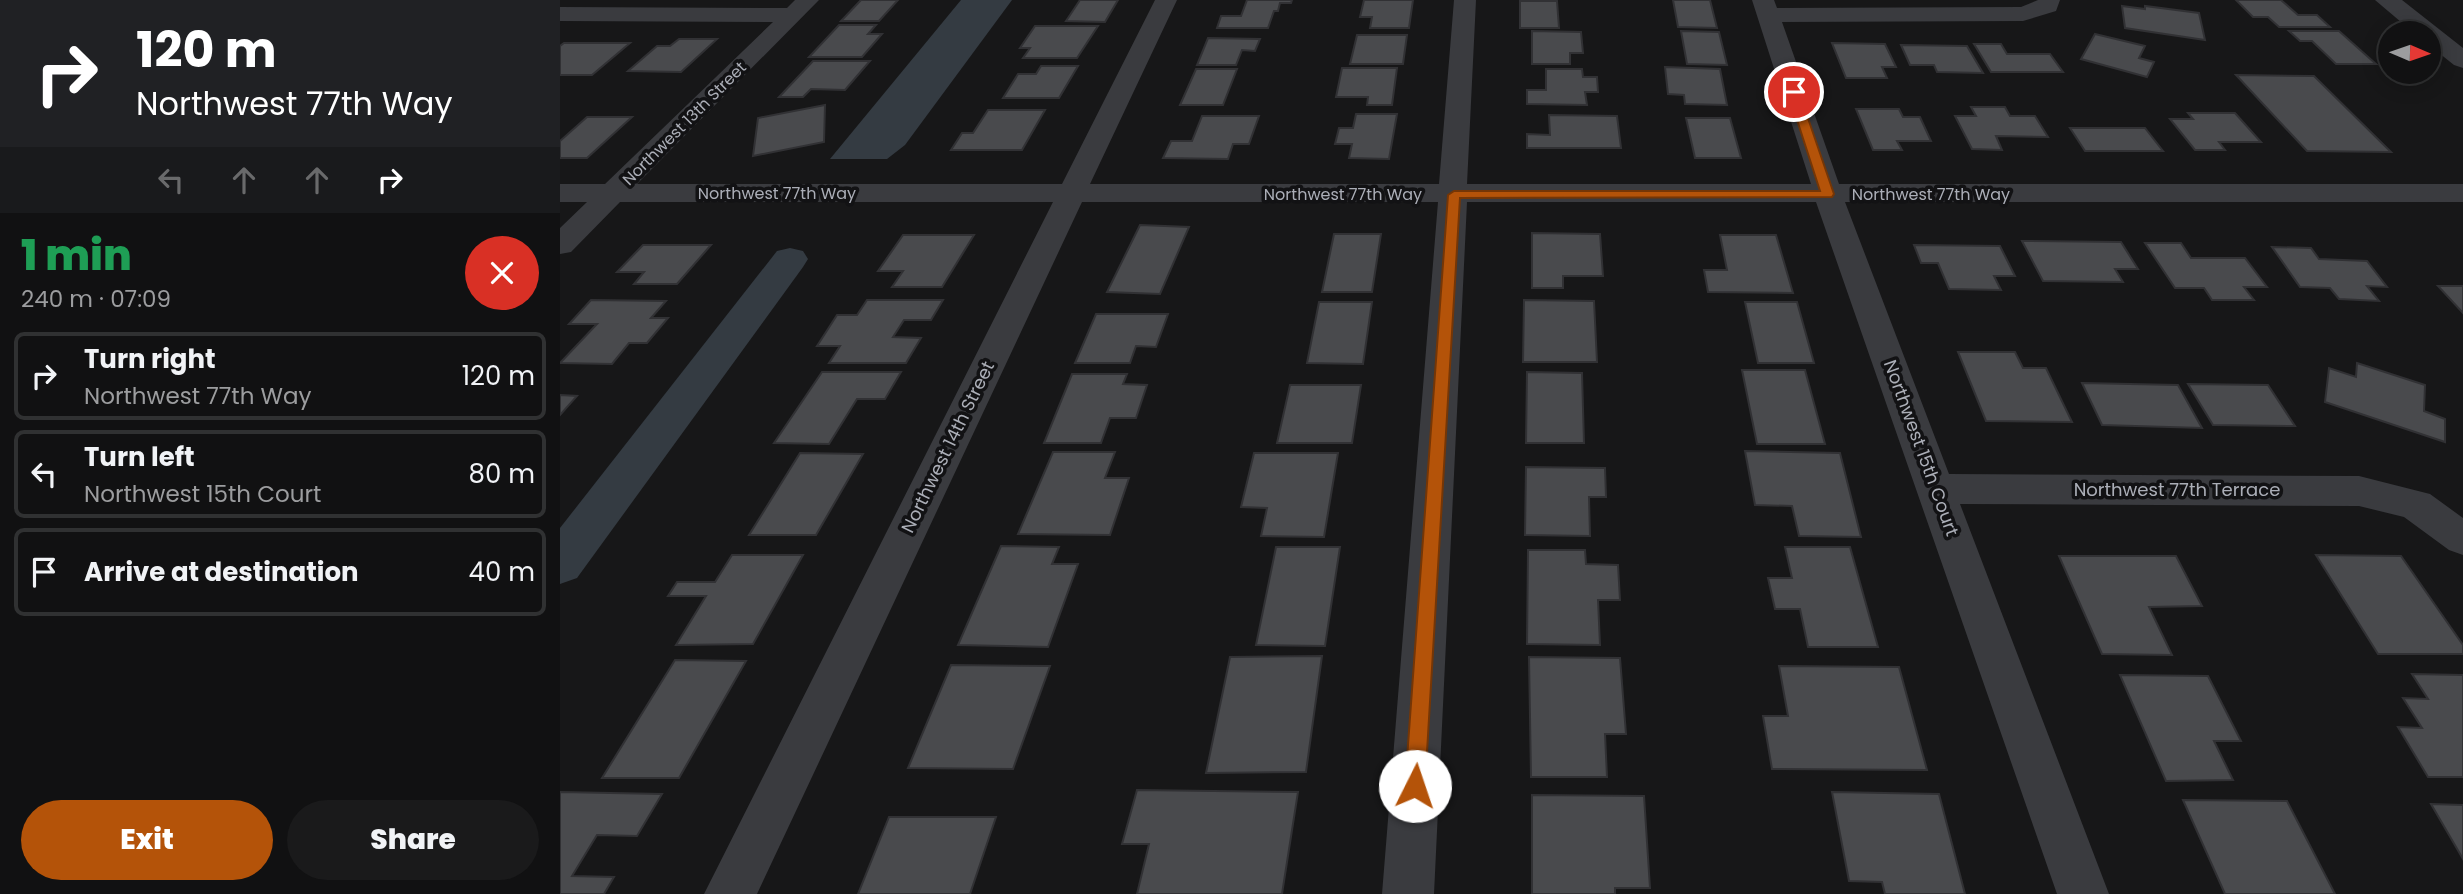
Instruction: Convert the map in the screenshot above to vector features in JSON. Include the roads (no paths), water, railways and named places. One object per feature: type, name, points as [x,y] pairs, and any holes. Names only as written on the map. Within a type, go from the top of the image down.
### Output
[{"type":"street","name":"Northwest 14th Street","points":[[730,894],[1166,0]]},
{"type":"street","points":[[1408,894],[1465,0]]},
{"type":"street","points":[[2388,0],[2463,60]]},
{"type":"street","points":[[1766,7],[2023,14],[2048,3]]},
{"type":"street","name":"Northwest 15th Court","points":[[1766,7],[1828,194],[2083,894]]},
{"type":"street","points":[[560,14],[800,8]]},
{"type":"street","name":"Northwest 13th Street","points":[[560,245],[800,8]]},
{"type":"street","name":"Northwest 77th Way","points":[[560,193],[2463,193]]},
{"type":"street","name":"Northwest 77th Terrace","points":[[1936,489],[2359,491],[2416,505],[2463,539]]},
{"type":"waterway","points":[[560,564],[790,259]]}]
